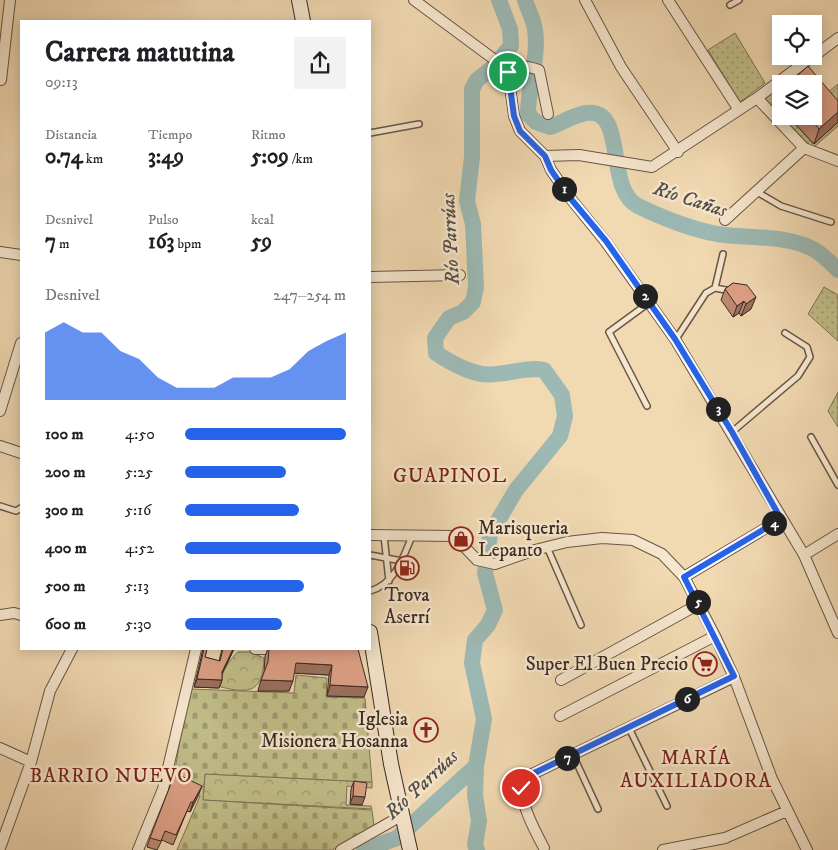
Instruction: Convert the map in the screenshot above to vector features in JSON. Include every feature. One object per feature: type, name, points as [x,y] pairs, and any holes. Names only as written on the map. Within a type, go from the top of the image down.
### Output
[{"type":"main road","points":[[299,0],[303,20]]},
{"type":"main road","points":[[371,638],[403,825],[410,850]]},
{"type":"street","points":[[1,80],[2,44],[10,0]]},
{"type":"street","points":[[414,0],[506,69],[514,116],[520,131],[545,156],[551,170],[571,199],[650,302],[675,339],[804,555],[838,633]]},
{"type":"street","points":[[585,0],[622,67],[678,152]]},
{"type":"street","points":[[668,0],[739,110]]},
{"type":"street","points":[[822,50],[838,38]]},
{"type":"street","points":[[506,69],[526,65],[540,70],[548,114]]},
{"type":"street","points":[[545,156],[580,155],[652,167],[678,152],[802,65]]},
{"type":"street","points":[[757,98],[804,148],[838,161]]},
{"type":"street","points":[[725,220],[804,148]]},
{"type":"street","points":[[0,252],[20,255]]},
{"type":"street","points":[[371,277],[460,275]]},
{"type":"street","points":[[0,412],[20,346]]},
{"type":"street","points":[[0,446],[20,453]]},
{"type":"street","points":[[684,577],[781,519]]},
{"type":"street","points":[[804,555],[838,534]]},
{"type":"street","points":[[371,536],[454,536],[477,560],[495,564],[547,547],[602,538],[632,540],[662,554],[684,577],[715,636],[734,676],[772,779],[807,850]]},
{"type":"street","points":[[561,680],[699,604]]},
{"type":"street","points":[[0,615],[14,613],[20,615]]},
{"type":"street","points":[[560,716],[715,636]]},
{"type":"street","points":[[0,848],[31,762],[50,690],[71,650]]},
{"type":"street","points":[[138,850],[163,789],[196,650]]},
{"type":"street","points":[[544,848],[525,804],[521,782],[524,778],[734,676]]},
{"type":"street","points":[[0,748],[31,762]]},
{"type":"street","points":[[663,850],[725,838],[787,811]]},
{"type":"street","points":[[341,850],[403,825]]},
{"type":"lane","points":[[730,5],[739,0]]},
{"type":"lane","points":[[371,134],[419,124]]},
{"type":"lane","points":[[757,191],[781,206],[831,222]]},
{"type":"lane","points":[[715,288],[723,254]]},
{"type":"lane","points":[[675,339],[706,293],[715,288],[740,292]]},
{"type":"lane","points":[[647,406],[609,332],[650,302]]},
{"type":"lane","points":[[732,432],[798,376],[806,366],[810,357],[807,347],[785,333]]},
{"type":"lane","points":[[811,437],[838,485]]},
{"type":"lane","points":[[0,506],[16,511],[20,509]]},
{"type":"lane","points":[[384,536],[389,581]]},
{"type":"lane","points":[[371,591],[383,587],[389,581],[402,561],[412,536]]},
{"type":"lane","points":[[547,547],[581,625]]},
{"type":"lane","points":[[371,555],[402,561]]},
{"type":"lane","points":[[628,728],[667,806]]},
{"type":"lane","points":[[573,755],[598,809]]},
{"type":"green space","points":[[735,33],[765,83],[740,102],[708,50]]},
{"type":"green space","points":[[807,66],[814,75],[794,75]]},
{"type":"green space","points":[[838,84],[838,122],[822,97],[822,85],[828,92]]},
{"type":"green space","points":[[772,92],[772,108],[764,100]]},
{"type":"green space","points":[[838,122],[838,126],[813,148],[790,125],[796,125],[813,144]]},
{"type":"green space","points":[[824,287],[838,295],[838,341],[808,314]]},
{"type":"green space","points":[[838,392],[838,427],[828,411]]},
{"type":"green space","points":[[238,652],[250,652],[264,658],[261,677],[254,688],[241,690],[221,687],[223,673],[228,663]]},
{"type":"green space","points":[[296,675],[327,678],[326,697],[365,698],[372,782],[205,774],[203,800],[372,810],[374,826],[332,850],[177,850],[200,796],[173,781],[189,689],[294,693]]},
{"type":"green space","points":[[205,774],[372,782],[372,788],[347,786],[346,805],[371,806],[372,809],[203,800]]},
{"type":"building","points":[[808,66],[816,75],[798,75]]},
{"type":"building","points":[[822,82],[838,101],[838,112],[819,129],[816,125],[822,125]]},
{"type":"building","points":[[733,283],[747,285],[756,297],[746,304],[744,301],[737,306],[725,289]]},
{"type":"building","points":[[204,650],[207,650],[205,657],[220,661],[223,650],[233,650],[222,672],[222,680],[197,679]]},
{"type":"building","points":[[269,650],[358,650],[368,687],[330,685],[332,665],[296,663],[293,681],[261,680],[268,662]]},
{"type":"building","points":[[175,773],[202,786],[193,802],[191,802],[176,835],[165,831],[161,841],[150,838]]},
{"type":"building","points":[[354,781],[367,783],[365,797],[353,796]]},
{"type":"waterway","name":"Río Parrúas","points":[[364,850],[397,838],[476,766],[484,719],[472,663],[475,640],[488,625],[495,610],[485,573],[490,534],[516,490],[560,436],[565,416],[562,395],[544,370],[528,369],[490,375],[482,374],[458,366],[436,353],[435,338],[449,318],[463,312],[473,302],[476,287],[473,224],[467,201],[472,157],[472,89],[477,80],[492,68],[511,46],[510,29],[499,0]]},
{"type":"waterway","name":"Río Cañas","points":[[525,0],[532,19],[536,40],[528,114],[536,122],[550,127],[581,114],[599,115],[607,123],[612,135],[621,183],[628,197],[638,206],[677,223],[707,232],[792,241],[815,250],[838,270]]},
{"type":"waterway","points":[[476,766],[475,795],[479,821],[475,845],[477,850]]},
{"type":"place","name":"Marisqueria Lepanto","points":[[461,539]]},
{"type":"place","name":"Trova Aserrí","points":[[407,568]]},
{"type":"place","name":"Super El Buen Precio","points":[[705,664]]},
{"type":"place","name":"Iglesia Misionera Hosanna","points":[[426,730]]},
{"type":"district","name":"GUAPINOL","points":[[450,476]]},
{"type":"district","name":"MARÍA AUXILIADORA","points":[[696,770]]},
{"type":"district","name":"BARRIO NUEVO","points":[[111,776]]},
{"type":"route","points":[[508,72],[514,116],[520,131],[545,156],[551,170],[571,199],[606,241],[675,339],[732,432],[781,519],[684,577],[734,676],[524,778],[521,782],[521,788]]}]
